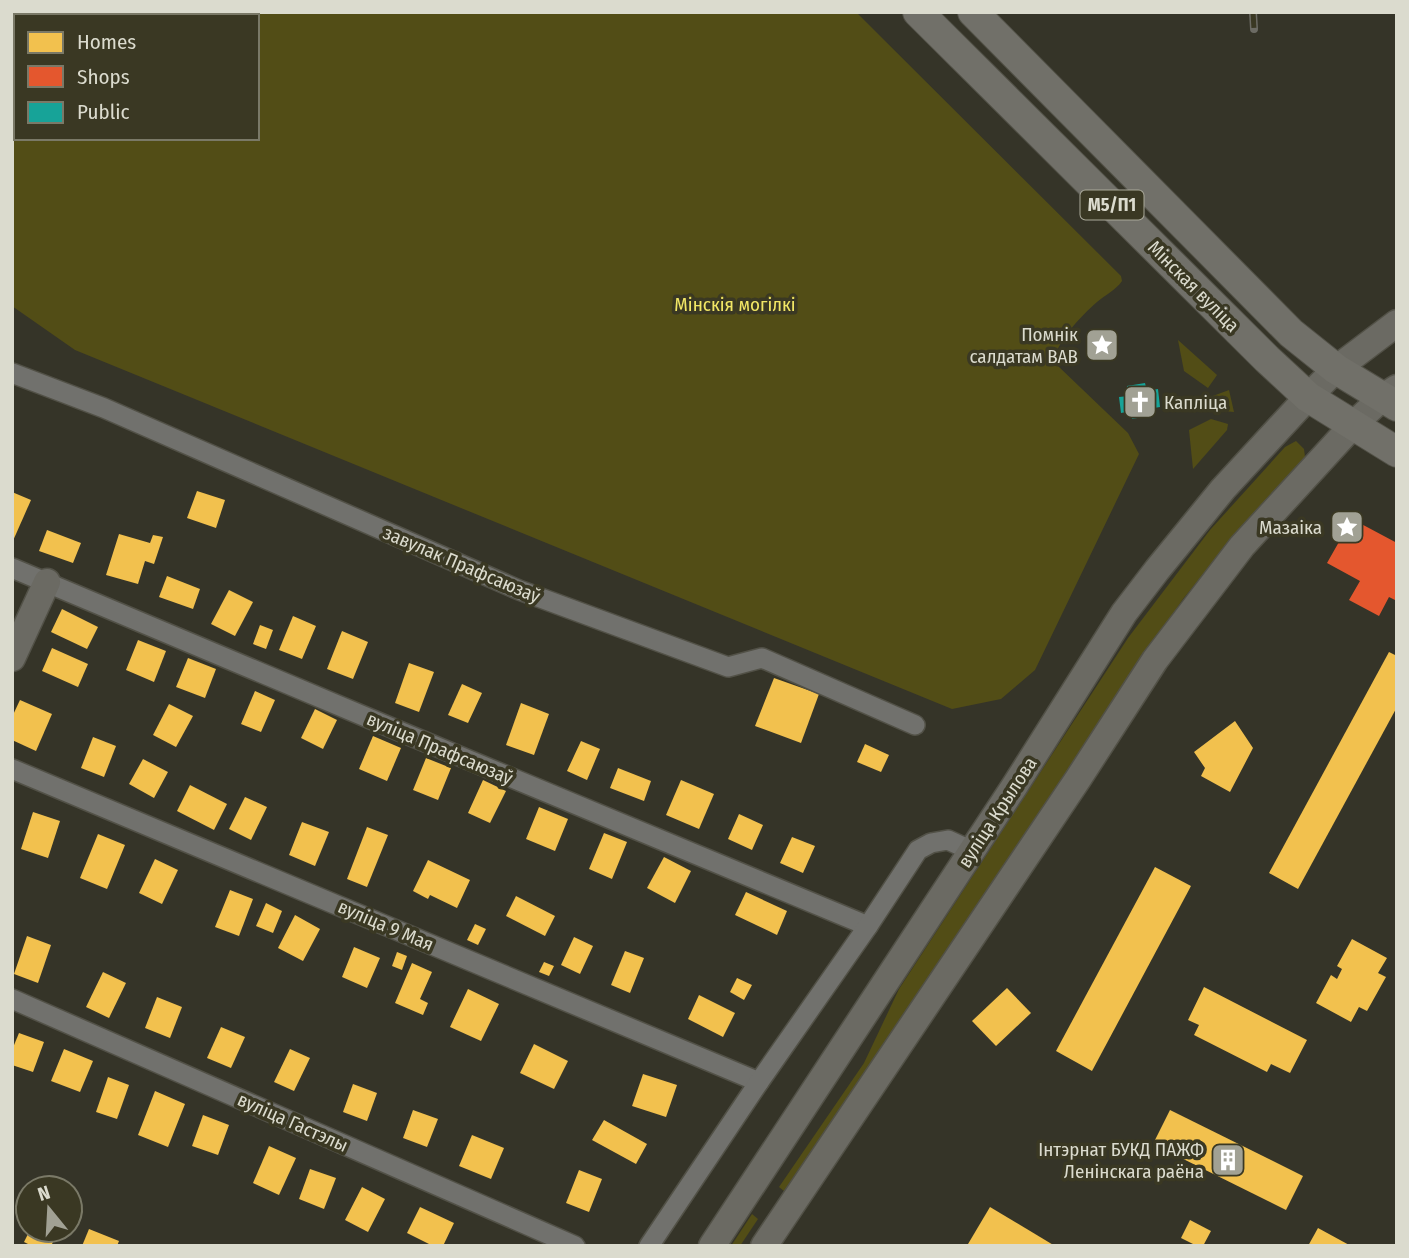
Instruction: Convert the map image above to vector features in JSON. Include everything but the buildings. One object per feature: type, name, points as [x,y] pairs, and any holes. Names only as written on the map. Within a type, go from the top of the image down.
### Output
[{"type":"main road","name":"Мінская вуліца","points":[[918,12],[1308,397],[1397,452]]},
{"type":"main road","name":"Мінская вуліца","points":[[973,12],[1291,333],[1336,369],[1392,397]]},
{"type":"main road","name":"вуліца Крылова","points":[[712,1246],[972,851],[1124,613],[1223,489],[1308,397],[1336,369],[1397,323]]},
{"type":"main road","points":[[764,1246],[1155,660],[1242,546],[1354,424],[1392,397]]},
{"type":"main road","points":[[12,658],[47,582]]},
{"type":"main road","points":[[750,1189],[786,1213]]},
{"type":"street","name":"завулак Прафсаюзаў","points":[[12,373],[104,408],[519,590],[728,667],[762,658],[915,725]]},
{"type":"street","name":"вуліца Прафсаюзаў","points":[[12,568],[868,926]]},
{"type":"street","name":"вуліца 9 Мая","points":[[12,769],[759,1082]]},
{"type":"street","points":[[649,1246],[918,850],[948,840],[972,851]]},
{"type":"street","name":"вуліца Гастэлы","points":[[12,999],[575,1246]]},
{"type":"green space","name":"Мінскія могілкі","points":[[12,12],[856,12],[1121,276],[1120,284],[1100,299],[1071,329],[1060,344],[1054,360],[1128,433],[1139,454],[1035,670],[1001,699],[952,709],[75,350],[12,306]]},
{"type":"green space","points":[[1178,340],[1217,375],[1208,388],[1184,371]]},
{"type":"green space","points":[[1229,390],[1234,412],[1214,410],[1210,397]]},
{"type":"green space","points":[[1211,419],[1228,424],[1227,430],[1193,469],[1189,430]]},
{"type":"green space","points":[[1296,441],[1304,449],[1305,457],[1299,466],[1241,528],[1183,599],[784,1191],[779,1187],[864,1063],[899,989],[1128,638],[1210,530],[1285,447]]},
{"type":"green space","points":[[752,1214],[758,1219],[740,1246],[731,1246]]},
{"type":"railway","points":[[1253,12],[1254,29]]},
{"type":"place","name":"Помнік салдатам ВАВ","points":[[1102,345]]},
{"type":"place","name":"Капліца","points":[[1140,402]]},
{"type":"place","name":"Мазаіка","points":[[1347,527]]},
{"type":"place","name":"Інтэрнат БУКД ПАЖФ Ленінскага раёна","points":[[1228,1160]]}]
